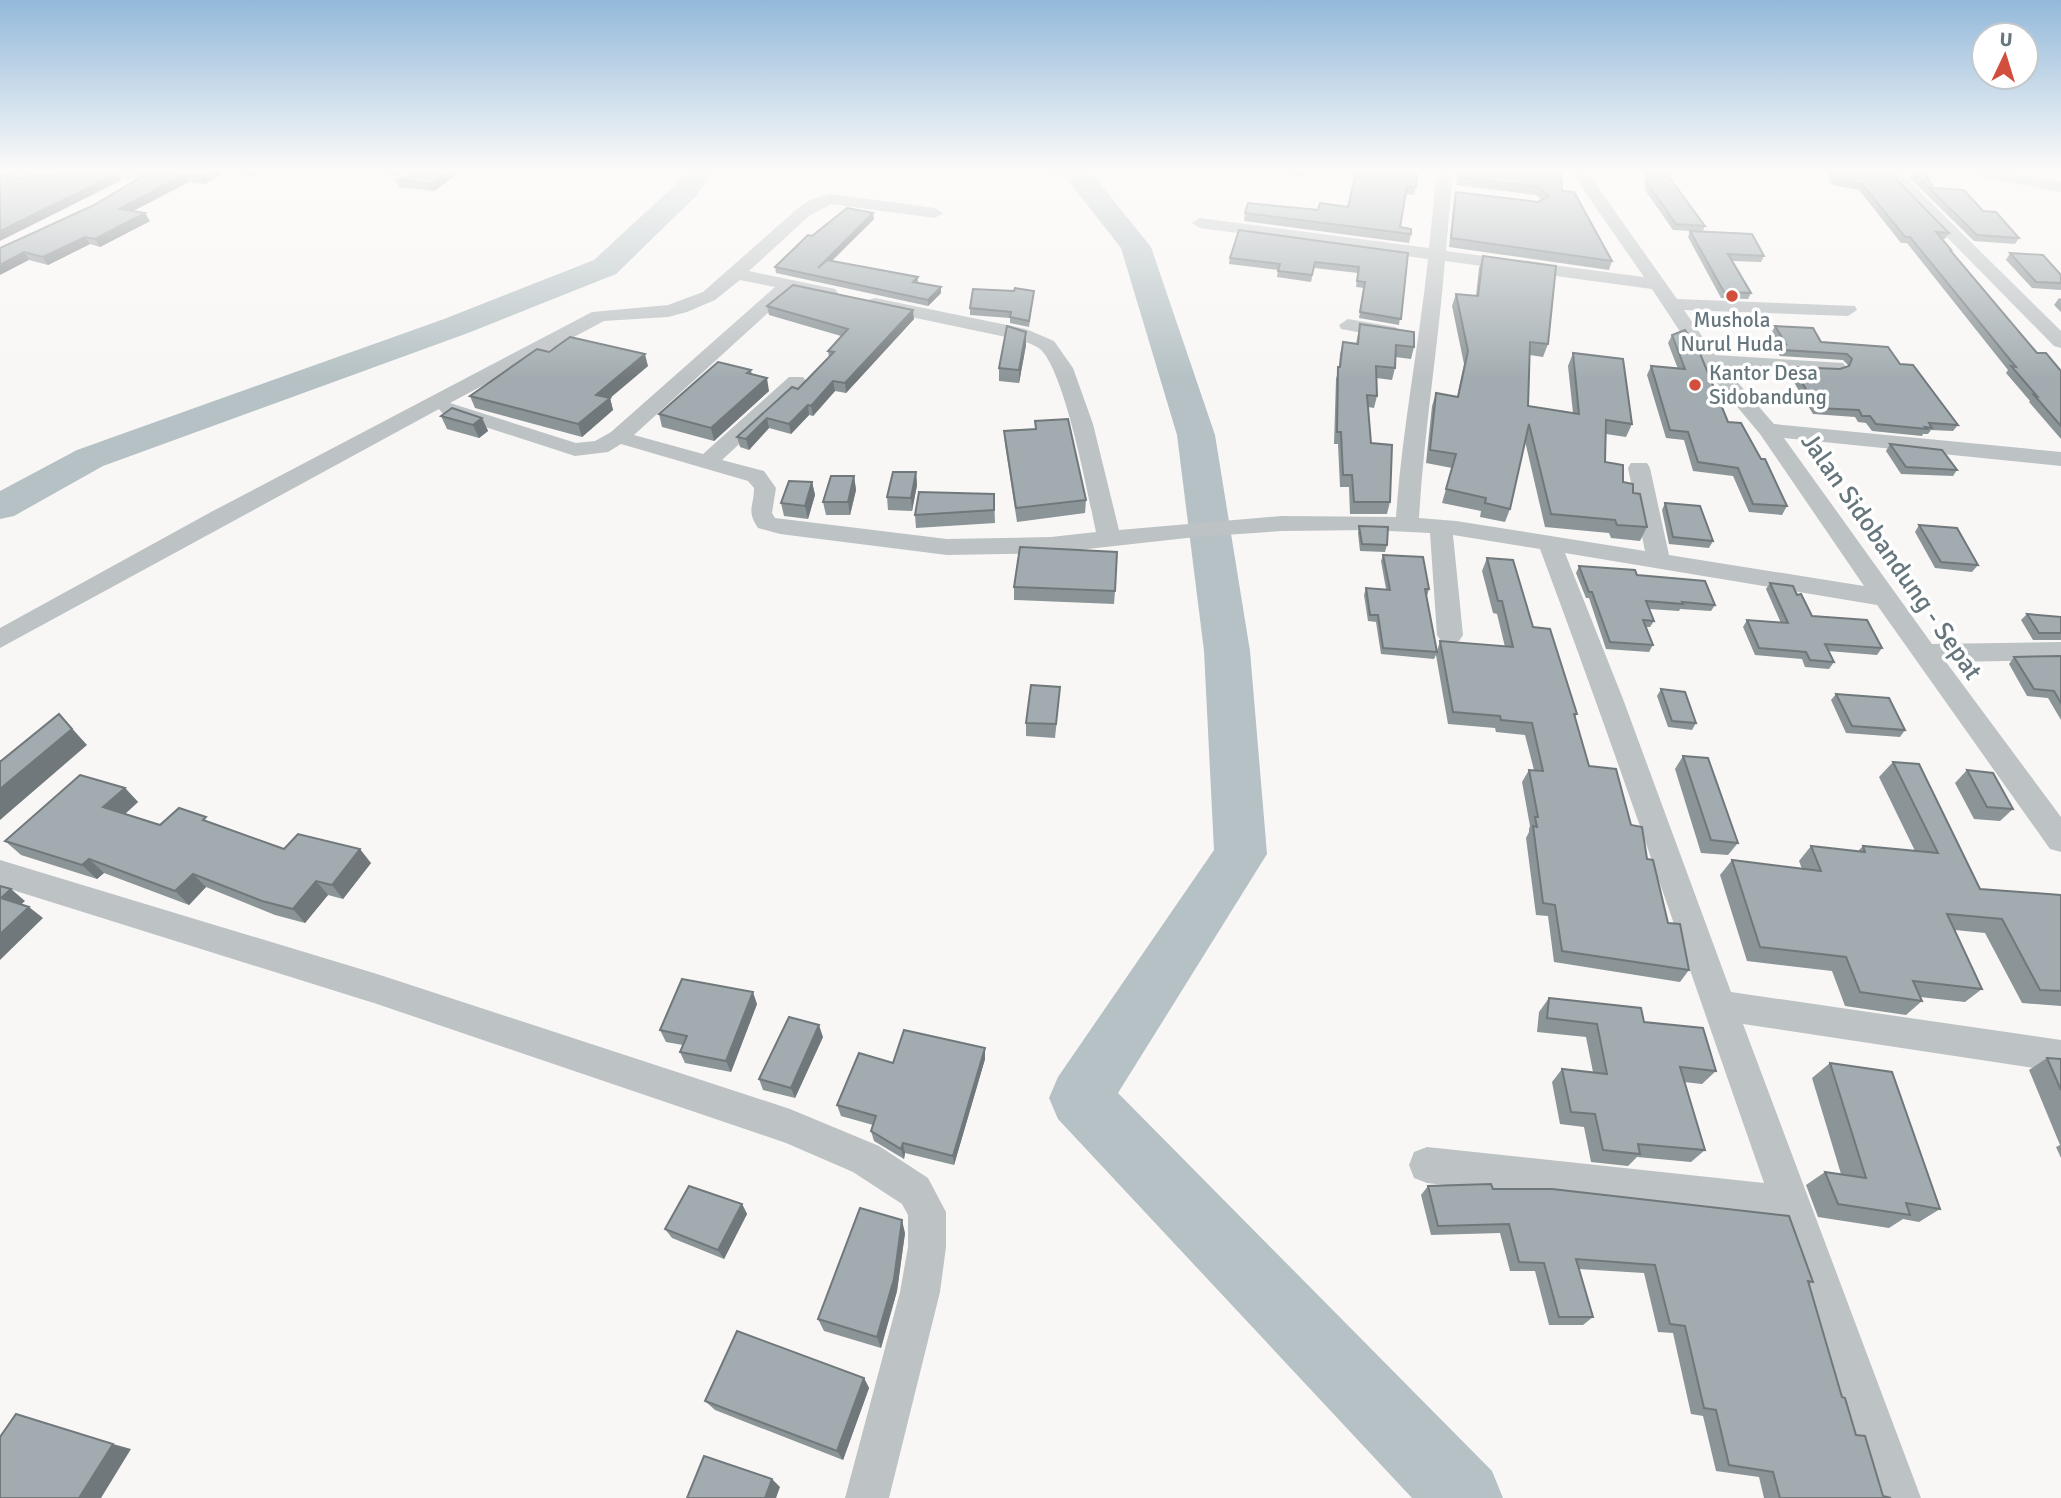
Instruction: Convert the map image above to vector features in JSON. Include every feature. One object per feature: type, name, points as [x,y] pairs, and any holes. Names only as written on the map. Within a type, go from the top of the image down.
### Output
[{"type":"street","points":[[0,639],[135,562],[599,316],[670,312],[710,295],[739,274],[774,239]]},
{"type":"street","points":[[1317,239],[1658,284]]},
{"type":"street","points":[[1407,523],[1411,461],[1429,338],[1439,239]]},
{"type":"street","name":"Jalan Sidobandung - Sepat","points":[[1626,239],[1709,361],[1768,430],[2061,840]]},
{"type":"street","points":[[1958,239],[2061,342]]},
{"type":"street","points":[[739,274],[1026,335],[1047,345],[1063,369],[1082,425],[1109,538]]},
{"type":"street","points":[[433,404],[575,450],[600,447],[619,437],[789,285]]},
{"type":"street","points":[[1672,304],[1848,310]]},
{"type":"street","points":[[1348,326],[1429,338]]},
{"type":"street","points":[[1709,361],[1836,367]]},
{"type":"street","points":[[707,462],[796,381]]},
{"type":"street","points":[[1768,430],[1921,443],[2061,459]]},
{"type":"street","points":[[619,437],[756,476],[765,483],[767,493],[761,513],[766,523],[780,527],[947,547],[1051,545],[1231,525],[1348,521],[1407,523],[1441,526],[1659,563],[1885,597]]},
{"type":"street","points":[[1639,468],[1659,563]]},
{"type":"street","points":[[1441,526],[1451,635]]},
{"type":"street","points":[[1549,543],[1618,722],[1789,1205],[1899,1498]]},
{"type":"street","points":[[1926,653],[2061,651]]},
{"type":"street","points":[[0,873],[377,989],[790,1127],[866,1159],[915,1191],[927,1212],[927,1247],[920,1292],[867,1498]]},
{"type":"street","points":[[1717,1005],[2061,1056]]},
{"type":"street","points":[[1427,1166],[1789,1205]]},
{"type":"building","points":[[20,239],[81,239],[43,257],[24,252],[0,265],[0,248]]},
{"type":"building","points":[[804,239],[847,239],[818,268],[827,260],[918,277],[913,282],[941,287],[928,300],[775,267]]},
{"type":"building","points":[[1236,239],[1304,239],[1408,253],[1401,319],[1360,312],[1365,282],[1357,281],[1359,267],[1315,262],[1312,275],[1278,271],[1280,264],[1230,258]]},
{"type":"building","points":[[1457,239],[1600,239],[1612,261]]},
{"type":"building","points":[[1694,239],[1755,239],[1764,256],[1728,254],[1751,293],[1724,292]]},
{"type":"building","points":[[1912,239],[1942,239],[2037,353],[2046,353],[2061,371],[2061,426],[2011,366],[2016,367]]},
{"type":"building","points":[[2010,253],[2043,255],[2061,275],[2061,283],[2036,282]]},
{"type":"building","points":[[1483,256],[1556,266],[1548,344],[1530,342],[1528,406],[1579,414],[1573,353],[1623,359],[1632,424],[1606,420],[1605,462],[1623,465],[1623,482],[1633,484],[1633,493],[1640,494],[1647,527],[1617,525],[1615,520],[1551,514],[1529,424],[1510,509],[1485,503],[1486,498],[1446,489],[1456,454],[1430,450],[1436,393],[1458,397],[1468,351],[1456,294],[1478,296]]},
{"type":"building","points":[[793,285],[913,310],[845,383],[833,381],[811,406],[808,405],[789,424],[767,418],[746,439],[737,437],[792,387],[798,389],[834,352],[828,351],[848,329],[767,306]]},
{"type":"building","points":[[1015,288],[1034,291],[1029,321],[1010,317],[1011,312],[970,308],[973,289],[1014,291]]},
{"type":"building","points":[[1360,324],[1414,332],[1414,347],[1396,345],[1395,368],[1376,366],[1377,396],[1367,395],[1371,443],[1392,445],[1390,502],[1354,502],[1352,475],[1343,475],[1341,432],[1337,432],[1338,367],[1343,342],[1358,344]]},
{"type":"building","points":[[1007,326],[1026,332],[1019,370],[999,368]]},
{"type":"building","points":[[1775,326],[1813,328],[1821,342],[1888,347],[1900,364],[1913,365],[1958,425],[1929,423],[1932,428],[1925,427],[1927,429],[1876,424],[1870,416],[1862,416],[1859,410],[1817,408],[1793,367],[1840,369],[1849,366],[1852,359],[1847,354],[1783,350],[1779,343],[1786,344]]},
{"type":"building","points":[[1685,330],[1699,351],[1728,422],[1741,423],[1761,459],[1765,459],[1787,506],[1753,504],[1738,468],[1698,462],[1688,432],[1670,430],[1651,366],[1685,369],[1672,335]]},
{"type":"building","points":[[570,337],[645,354],[596,395],[610,398],[578,424],[470,396],[537,349],[549,352]]},
{"type":"building","points":[[718,362],[751,370],[747,373],[767,378],[711,428],[659,414]]},
{"type":"building","points":[[452,408],[482,418],[473,425],[441,416]]},
{"type":"building","points":[[1068,419],[1086,500],[1016,508],[1004,431],[1036,429],[1035,421]]},
{"type":"building","points":[[1890,444],[1942,450],[1957,470],[1906,467]]},
{"type":"building","points":[[893,472],[916,472],[911,498],[887,497]]},
{"type":"building","points":[[831,476],[854,476],[848,502],[823,502]]},
{"type":"building","points":[[789,481],[812,482],[805,506],[781,503]]},
{"type":"building","points":[[919,492],[994,494],[994,510],[915,515]]},
{"type":"building","points":[[1665,503],[1700,506],[1713,541],[1673,537]]},
{"type":"building","points":[[1919,525],[1957,528],[1978,565],[1941,562]]},
{"type":"building","points":[[1359,526],[1388,527],[1387,545],[1362,544]]},
{"type":"building","points":[[1020,547],[1117,552],[1115,591],[1014,587]]},
{"type":"building","points":[[1383,555],[1423,557],[1429,589],[1425,589],[1437,652],[1383,648],[1378,615],[1370,615],[1366,588],[1390,590]]},
{"type":"building","points":[[1487,558],[1513,560],[1533,627],[1550,629],[1577,714],[1574,714],[1589,766],[1616,769],[1631,825],[1642,827],[1647,859],[1653,860],[1668,923],[1680,924],[1689,970],[1562,951],[1555,905],[1543,903],[1533,826],[1537,827],[1535,817],[1538,817],[1529,770],[1543,771],[1532,723],[1501,720],[1500,716],[1453,712],[1440,641],[1513,647],[1502,601],[1498,601]]},
{"type":"building","points":[[1579,566],[1635,570],[1637,575],[1705,581],[1715,605],[1646,601],[1654,621],[1643,620],[1653,645],[1610,642],[1592,592],[1589,592]]},
{"type":"building","points":[[1770,583],[1793,586],[1797,595],[1801,594],[1812,616],[1867,620],[1882,648],[1825,644],[1834,662],[1810,660],[1806,652],[1759,648],[1747,620],[1788,623]]},
{"type":"building","points":[[2027,614],[2061,617],[2061,633],[2039,633]]},
{"type":"building","points":[[2061,656],[2061,703],[2054,691],[2034,689],[2014,657]]},
{"type":"building","points":[[1031,685],[1060,687],[1056,724],[1026,723]]},
{"type":"building","points":[[1661,689],[1685,692],[1696,723],[1672,721]]},
{"type":"building","points":[[1836,694],[1889,698],[1905,730],[1852,726]]},
{"type":"building","points":[[59,714],[72,729],[0,789],[0,761]]},
{"type":"building","points":[[1683,756],[1708,758],[1738,843],[1711,840]]},
{"type":"building","points":[[1893,762],[1919,764],[1980,889],[2061,895],[2061,991],[2040,990],[2002,919],[1947,914],[1982,989],[1913,981],[1922,1001],[1860,992],[1846,957],[1760,947],[1732,860],[1821,871],[1811,846],[1865,852],[1863,846],[1938,853]]},
{"type":"building","points":[[1967,770],[1993,773],[2013,809],[1987,807]]},
{"type":"building","points":[[80,775],[125,788],[103,807],[160,825],[179,808],[206,817],[203,820],[284,849],[298,834],[360,849],[332,885],[316,881],[293,909],[262,901],[193,874],[175,891],[89,859],[82,865],[5,841]]},
{"type":"building","points":[[0,886],[11,889],[1,898],[29,907],[0,934]]},
{"type":"building","points":[[682,979],[753,992],[726,1061],[680,1052],[687,1036],[660,1030]]},
{"type":"building","points":[[1549,998],[1641,1008],[1644,1022],[1703,1028],[1716,1071],[1680,1067],[1705,1150],[1638,1144],[1640,1154],[1603,1150],[1595,1114],[1571,1112],[1562,1069],[1607,1074],[1597,1024],[1547,1018]]},
{"type":"building","points":[[789,1017],[819,1025],[791,1088],[759,1079]]},
{"type":"building","points":[[904,1030],[985,1048],[953,1156],[903,1143],[901,1149],[871,1131],[876,1116],[837,1105],[859,1053],[893,1063]]},
{"type":"building","points":[[2047,1058],[2061,1059],[2061,1090]]},
{"type":"building","points":[[1830,1063],[1892,1072],[1940,1209],[1906,1203],[1910,1215],[1838,1204],[1825,1172],[1866,1178]]},
{"type":"building","points":[[1491,1184],[1493,1189],[1552,1189],[1789,1216],[1813,1282],[1808,1281],[1842,1397],[1845,1398],[1856,1435],[1865,1436],[1883,1496],[1891,1498],[1780,1498],[1773,1472],[1729,1465],[1716,1410],[1704,1408],[1685,1326],[1670,1324],[1655,1265],[1576,1259],[1593,1317],[1559,1317],[1544,1263],[1519,1262],[1509,1224],[1438,1226],[1428,1186]]},
{"type":"building","points":[[689,1186],[742,1204],[718,1250],[665,1229]]},
{"type":"building","points":[[860,1208],[902,1220],[894,1279],[877,1337],[818,1319]]},
{"type":"building","points":[[737,1331],[864,1378],[837,1451],[705,1401]]},
{"type":"building","points":[[16,1414],[113,1444],[79,1498],[0,1498],[0,1437]]},
{"type":"building","points":[[704,1456],[772,1479],[765,1498],[687,1498]]},
{"type":"waterway","points":[[0,507],[90,458],[456,326],[605,267],[635,239]]},
{"type":"waterway","points":[[1130,239],[1136,247],[1196,435],[1227,651],[1241,854],[1080,1098],[1465,1498]]},
{"type":"place","name":"Mushola Nurul Huda","points":[[1732,296]]},
{"type":"place","name":"Kantor Desa Sidobandung","points":[[1695,385]]}]
